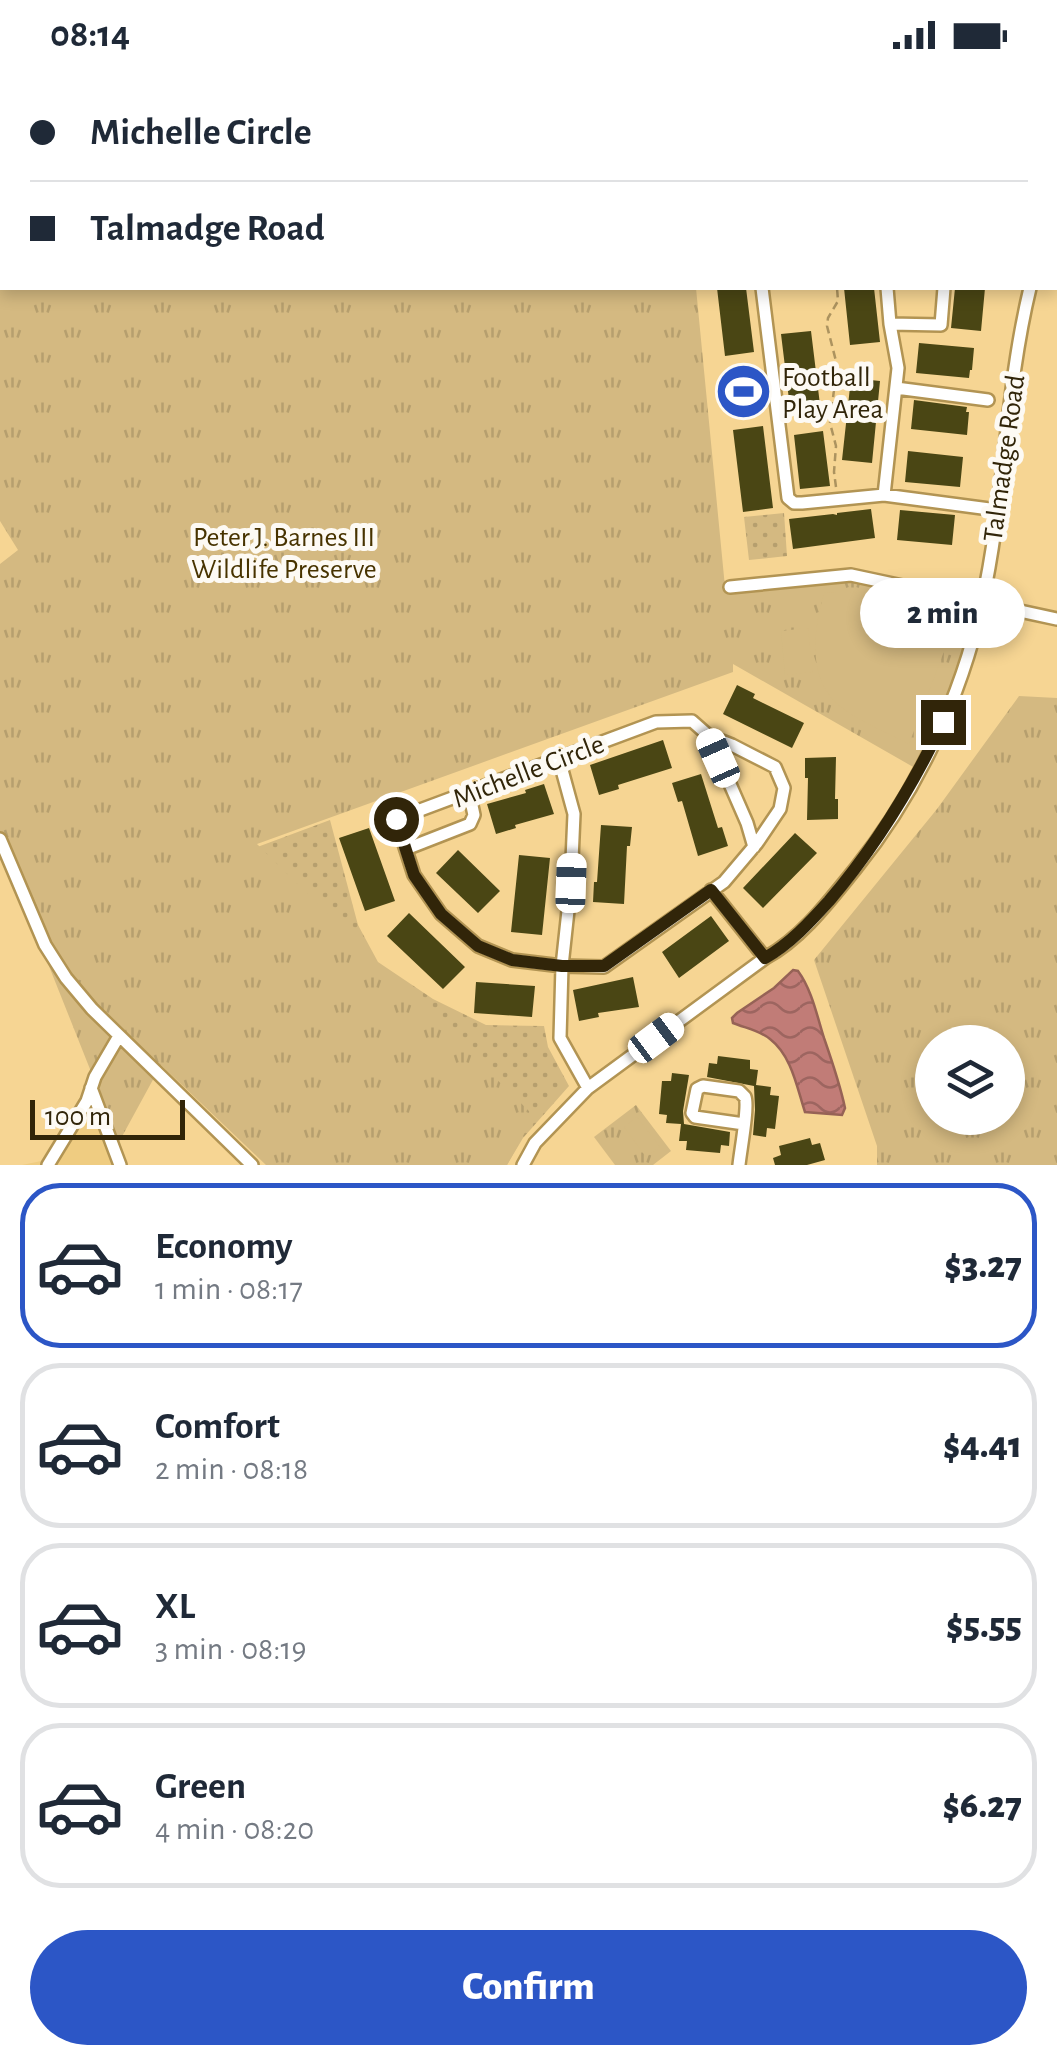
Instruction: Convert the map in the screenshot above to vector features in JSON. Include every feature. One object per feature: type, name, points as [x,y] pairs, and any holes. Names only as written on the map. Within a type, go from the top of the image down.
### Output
[{"type":"street","points":[[762,290],[788,498],[802,503],[884,495],[997,510]]},
{"type":"street","points":[[884,495],[898,368],[887,290]]},
{"type":"street","points":[[890,324],[941,325],[944,290]]},
{"type":"street","name":"Talmadge Road","points":[[523,1165],[535,1144],[588,1088],[781,950],[814,918],[869,852],[897,810],[943,722],[972,644],[997,510],[1030,290]]},
{"type":"street","points":[[896,388],[988,400]]},
{"type":"street","points":[[730,587],[851,575],[1057,620]]},
{"type":"street","name":"Michelle Circle","points":[[692,721],[709,736],[775,767],[784,788],[780,809],[754,848],[724,882],[604,966],[512,960],[478,946],[441,914],[414,875],[396,819],[559,758],[656,722],[692,721]]},
{"type":"street","points":[[709,736],[754,848]]},
{"type":"street","points":[[559,758],[574,814],[560,1038],[588,1088]]},
{"type":"street","points":[[406,849],[470,824],[474,815],[469,792]]},
{"type":"street","points":[[0,839],[45,945],[66,978],[92,1009],[252,1165]]},
{"type":"street","points":[[711,890],[765,958]]},
{"type":"street","points":[[48,1165],[120,1036]]},
{"type":"street","points":[[739,1165],[744,1124],[746,1102],[744,1094],[702,1086],[697,1089],[692,1113],[695,1116],[744,1124]]},
{"type":"street","points":[[91,1088],[120,1165]]},
{"type":"path","points":[[837,290],[838,300],[828,326],[837,365],[830,423],[836,446],[838,498]]},
{"type":"shaded area","points":[[91,1077],[123,1165],[22,1165],[46,1160]]},
{"type":"green space","name":"Peter J. Barnes III Wildlife Preserve","points":[[0,290],[696,290],[725,587],[836,576],[982,602],[939,721],[915,768],[733,664],[733,672],[257,844],[534,1116],[507,1165],[266,1165],[161,1065],[119,1142],[0,843],[0,564],[18,550],[0,521]]},
{"type":"green space","name":"Football Play Area","points":[[754,370],[758,412],[732,415],[729,372]]},
{"type":"green space","points":[[784,513],[787,556],[749,560],[744,517]]},
{"type":"green space","points":[[850,592],[949,614],[954,625],[909,744],[845,710],[832,699],[818,672],[817,624],[824,593]]},
{"type":"green space","points":[[808,628],[813,672],[785,675],[781,631]]},
{"type":"green space","points":[[1019,696],[1057,698],[1057,1165],[877,1165],[877,1146],[814,960],[937,809]]},
{"type":"green space","points":[[330,820],[358,925],[378,962],[433,999],[486,1025],[544,1026],[548,1047],[569,1086],[523,1138],[507,1165],[274,1165],[222,860]]},
{"type":"green space","points":[[636,1105],[671,1151],[653,1165],[615,1165],[594,1137]]},
{"type":"green space","points":[[637,1117],[660,1147],[646,1157],[624,1127]]},
{"type":"water","points":[[793,970],[803,978],[814,1003],[843,1099],[842,1115],[805,1112],[784,1054],[761,1033],[733,1023],[737,1013]]},
{"type":"building","points":[[717,290],[746,290],[754,352],[725,356]]},
{"type":"building","points":[[844,290],[874,290],[880,342],[850,345]]},
{"type":"building","points":[[955,290],[985,290],[981,331],[951,328]]},
{"type":"building","points":[[811,331],[821,413],[791,416],[781,334]]},
{"type":"building","points":[[919,343],[974,348],[969,378],[916,373]]},
{"type":"building","points":[[851,378],[880,381],[872,463],[842,460]]},
{"type":"building","points":[[914,400],[967,407],[967,435],[911,429]]},
{"type":"building","points":[[763,426],[773,508],[743,512],[733,430]]},
{"type":"building","points":[[823,431],[830,486],[800,489],[794,435]]},
{"type":"building","points":[[908,451],[963,457],[960,487],[905,482]]},
{"type":"building","points":[[871,509],[875,538],[793,549],[789,519]]},
{"type":"building","points":[[900,510],[955,515],[952,545],[897,540]]},
{"type":"building","points":[[737,685],[755,694],[753,698],[804,723],[792,748],[723,714]]},
{"type":"building","points":[[663,740],[672,768],[599,795],[590,765]]},
{"type":"building","points":[[836,757],[838,819],[807,820],[805,758]]},
{"type":"building","points":[[701,774],[718,828],[722,827],[728,846],[698,856],[682,801],[678,802],[672,783]]},
{"type":"building","points":[[544,784],[554,814],[496,834],[487,804]]},
{"type":"building","points":[[601,825],[632,827],[627,846],[624,904],[593,902]]},
{"type":"building","points":[[369,828],[395,901],[365,911],[339,838]]},
{"type":"building","points":[[795,833],[817,853],[763,908],[743,888]]},
{"type":"building","points":[[458,850],[500,891],[478,913],[436,873]]},
{"type":"building","points":[[519,855],[550,858],[542,935],[511,932]]},
{"type":"building","points":[[409,913],[465,967],[443,989],[387,936]]},
{"type":"building","points":[[711,916],[729,941],[679,978],[662,952]]},
{"type":"building","points":[[633,977],[639,1007],[598,1013],[599,1017],[579,1021],[573,990]]},
{"type":"building","points":[[476,982],[535,986],[532,1017],[474,1013]]},
{"type":"building","points":[[718,1056],[750,1060],[750,1069],[758,1070],[756,1085],[771,1087],[770,1095],[779,1096],[775,1129],[767,1128],[766,1137],[753,1135],[754,1086],[707,1077],[709,1063],[717,1064]]},
{"type":"building","points":[[672,1073],[689,1075],[684,1124],[730,1132],[729,1146],[721,1145],[720,1153],[686,1150],[687,1141],[679,1141],[681,1124],[666,1123],[667,1115],[659,1114],[662,1081],[671,1081]]},
{"type":"building","points":[[810,1138],[812,1145],[820,1143],[825,1160],[807,1165],[775,1165],[773,1158],[781,1155],[779,1146]]},
{"type":"place","name":"Football Play Area","points":[[743,392]]},
{"type":"route","points":[[396,819],[414,875],[441,914],[478,946],[512,960],[604,966],[711,890],[765,958],[781,950],[814,918],[869,852],[909,790],[943,722]]}]
